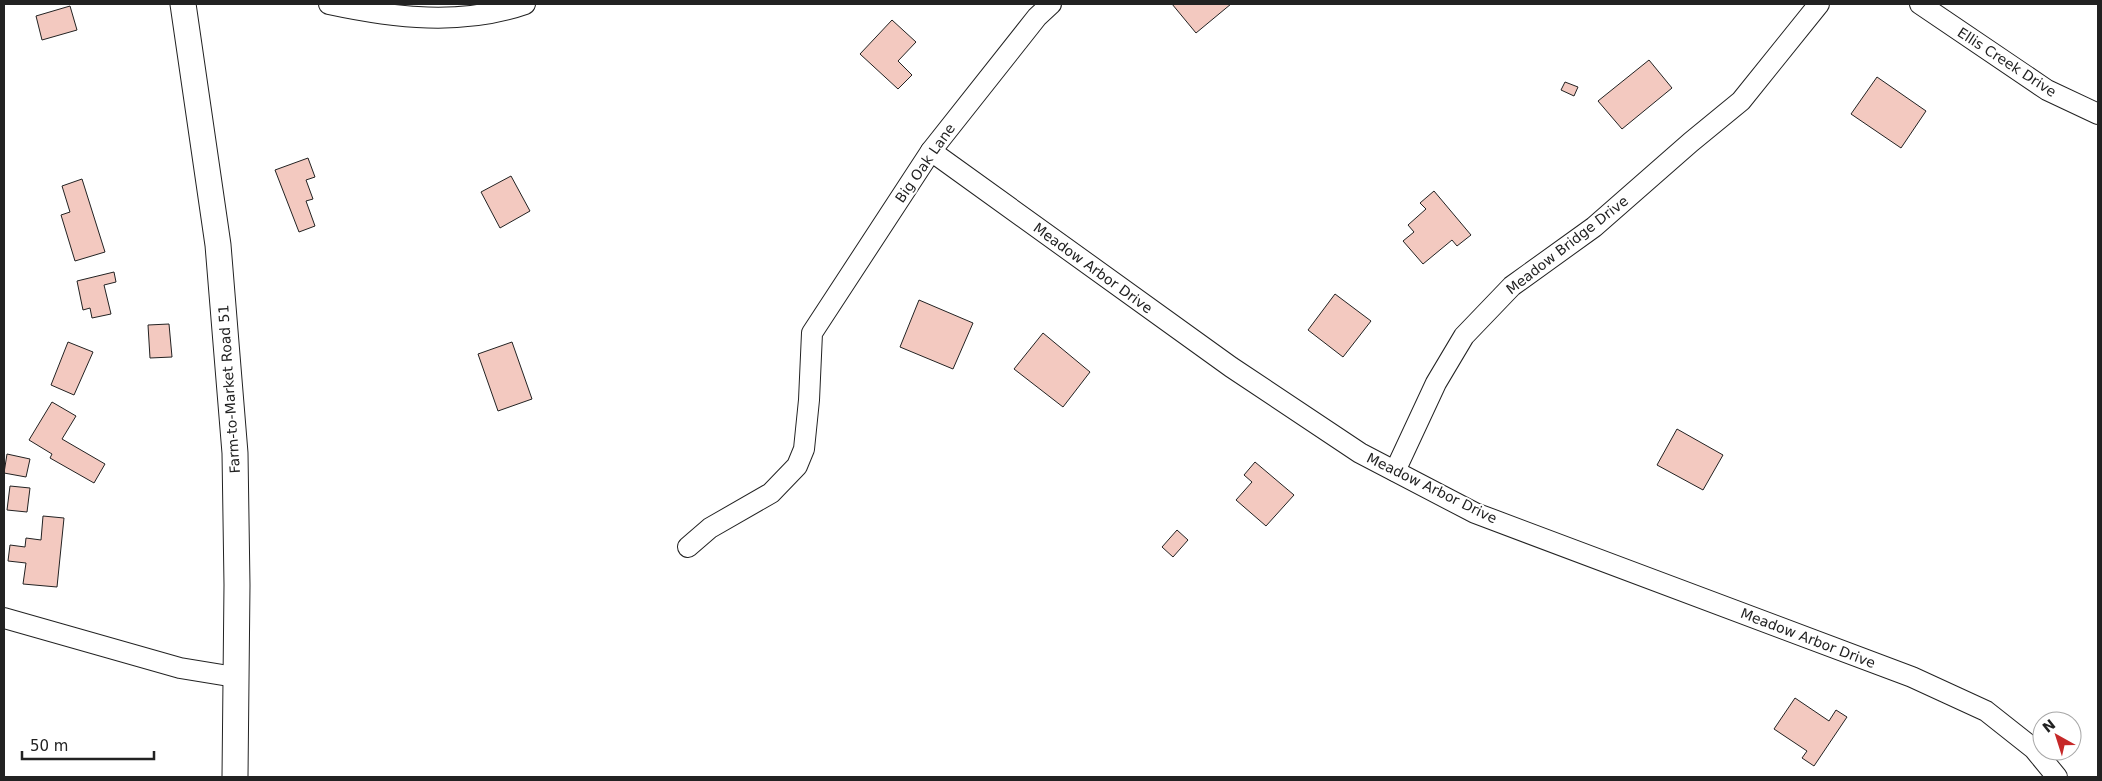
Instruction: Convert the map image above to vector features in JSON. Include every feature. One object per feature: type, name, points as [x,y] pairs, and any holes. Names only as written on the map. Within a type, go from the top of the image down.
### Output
[{"type":"main road","name":"Farm-to-Market Road 51","points":[[183,4],[218,245],[235,453],[237,585],[235,777]]},
{"type":"street","points":[[329,4],[374,13],[422,18],[464,16],[510,9],[525,4]]},
{"type":"street","name":"Big Oak Lane","points":[[688,547],[710,528],[772,493],[797,466],[804,449],[812,333],[931,151],[1037,17],[1051,4]]},
{"type":"street","name":"Meadow Bridge Drive","points":[[1395,471],[1436,383],[1464,336],[1512,286],[1594,227],[1741,101],[1819,4]]},
{"type":"street","name":"Ellis Creek Drive","points":[[1920,4],[2047,90],[2098,114]]},
{"type":"street","name":"Meadow Arbor Drive","points":[[931,151],[1231,367],[1360,453],[1475,513],[1912,677],[1986,711],[2034,749],[2057,777]]},
{"type":"street","points":[[4,618],[180,668],[235,677]]},
{"type":"building","points":[[1172,4],[1231,4],[1196,33]]},
{"type":"building","points":[[70,6],[77,30],[42,40],[36,16]]},
{"type":"building","points":[[892,20],[916,42],[898,61],[912,75],[898,89],[860,54]]},
{"type":"building","points":[[1649,60],[1672,88],[1622,129],[1598,101]]},
{"type":"building","points":[[1877,77],[1926,111],[1901,148],[1851,114]]},
{"type":"building","points":[[1565,82],[1578,87],[1574,96],[1561,90]]},
{"type":"building","points":[[308,158],[315,177],[306,180],[313,199],[306,201],[315,226],[299,232],[275,170]]},
{"type":"building","points":[[511,176],[530,211],[500,228],[481,192]]},
{"type":"building","points":[[82,179],[105,252],[75,261],[61,215],[70,212],[62,186]]},
{"type":"building","points":[[1434,191],[1471,235],[1457,246],[1452,240],[1423,264],[1403,241],[1414,232],[1408,225],[1426,209],[1420,203]]},
{"type":"building","points":[[114,272],[116,282],[104,285],[111,314],[92,318],[90,308],[83,310],[77,281]]},
{"type":"building","points":[[1335,294],[1371,321],[1343,357],[1308,330]]},
{"type":"building","points":[[919,300],[973,323],[953,369],[900,347]]},
{"type":"building","points":[[169,324],[172,357],[150,358],[148,325]]},
{"type":"building","points":[[1043,333],[1090,372],[1063,407],[1014,369]]},
{"type":"building","points":[[68,342],[93,352],[74,395],[51,385]]},
{"type":"building","points":[[512,342],[532,399],[498,411],[478,354]]},
{"type":"building","points":[[52,402],[76,416],[62,439],[105,464],[94,483],[50,458],[52,454],[29,440]]},
{"type":"building","points":[[1677,429],[1723,455],[1703,490],[1657,465]]},
{"type":"building","points":[[7,454],[30,459],[26,477],[4,473]]},
{"type":"building","points":[[1255,462],[1294,495],[1266,526],[1236,500],[1252,482],[1244,475]]},
{"type":"building","points":[[10,486],[30,488],[27,512],[7,510]]},
{"type":"building","points":[[43,516],[64,518],[57,587],[23,584],[26,563],[8,561],[10,545],[25,547],[26,538],[41,540]]},
{"type":"building","points":[[1177,530],[1188,540],[1173,557],[1162,547]]},
{"type":"building","points":[[1795,698],[1829,721],[1836,710],[1847,717],[1814,766],[1802,758],[1807,751],[1774,729]]}]
